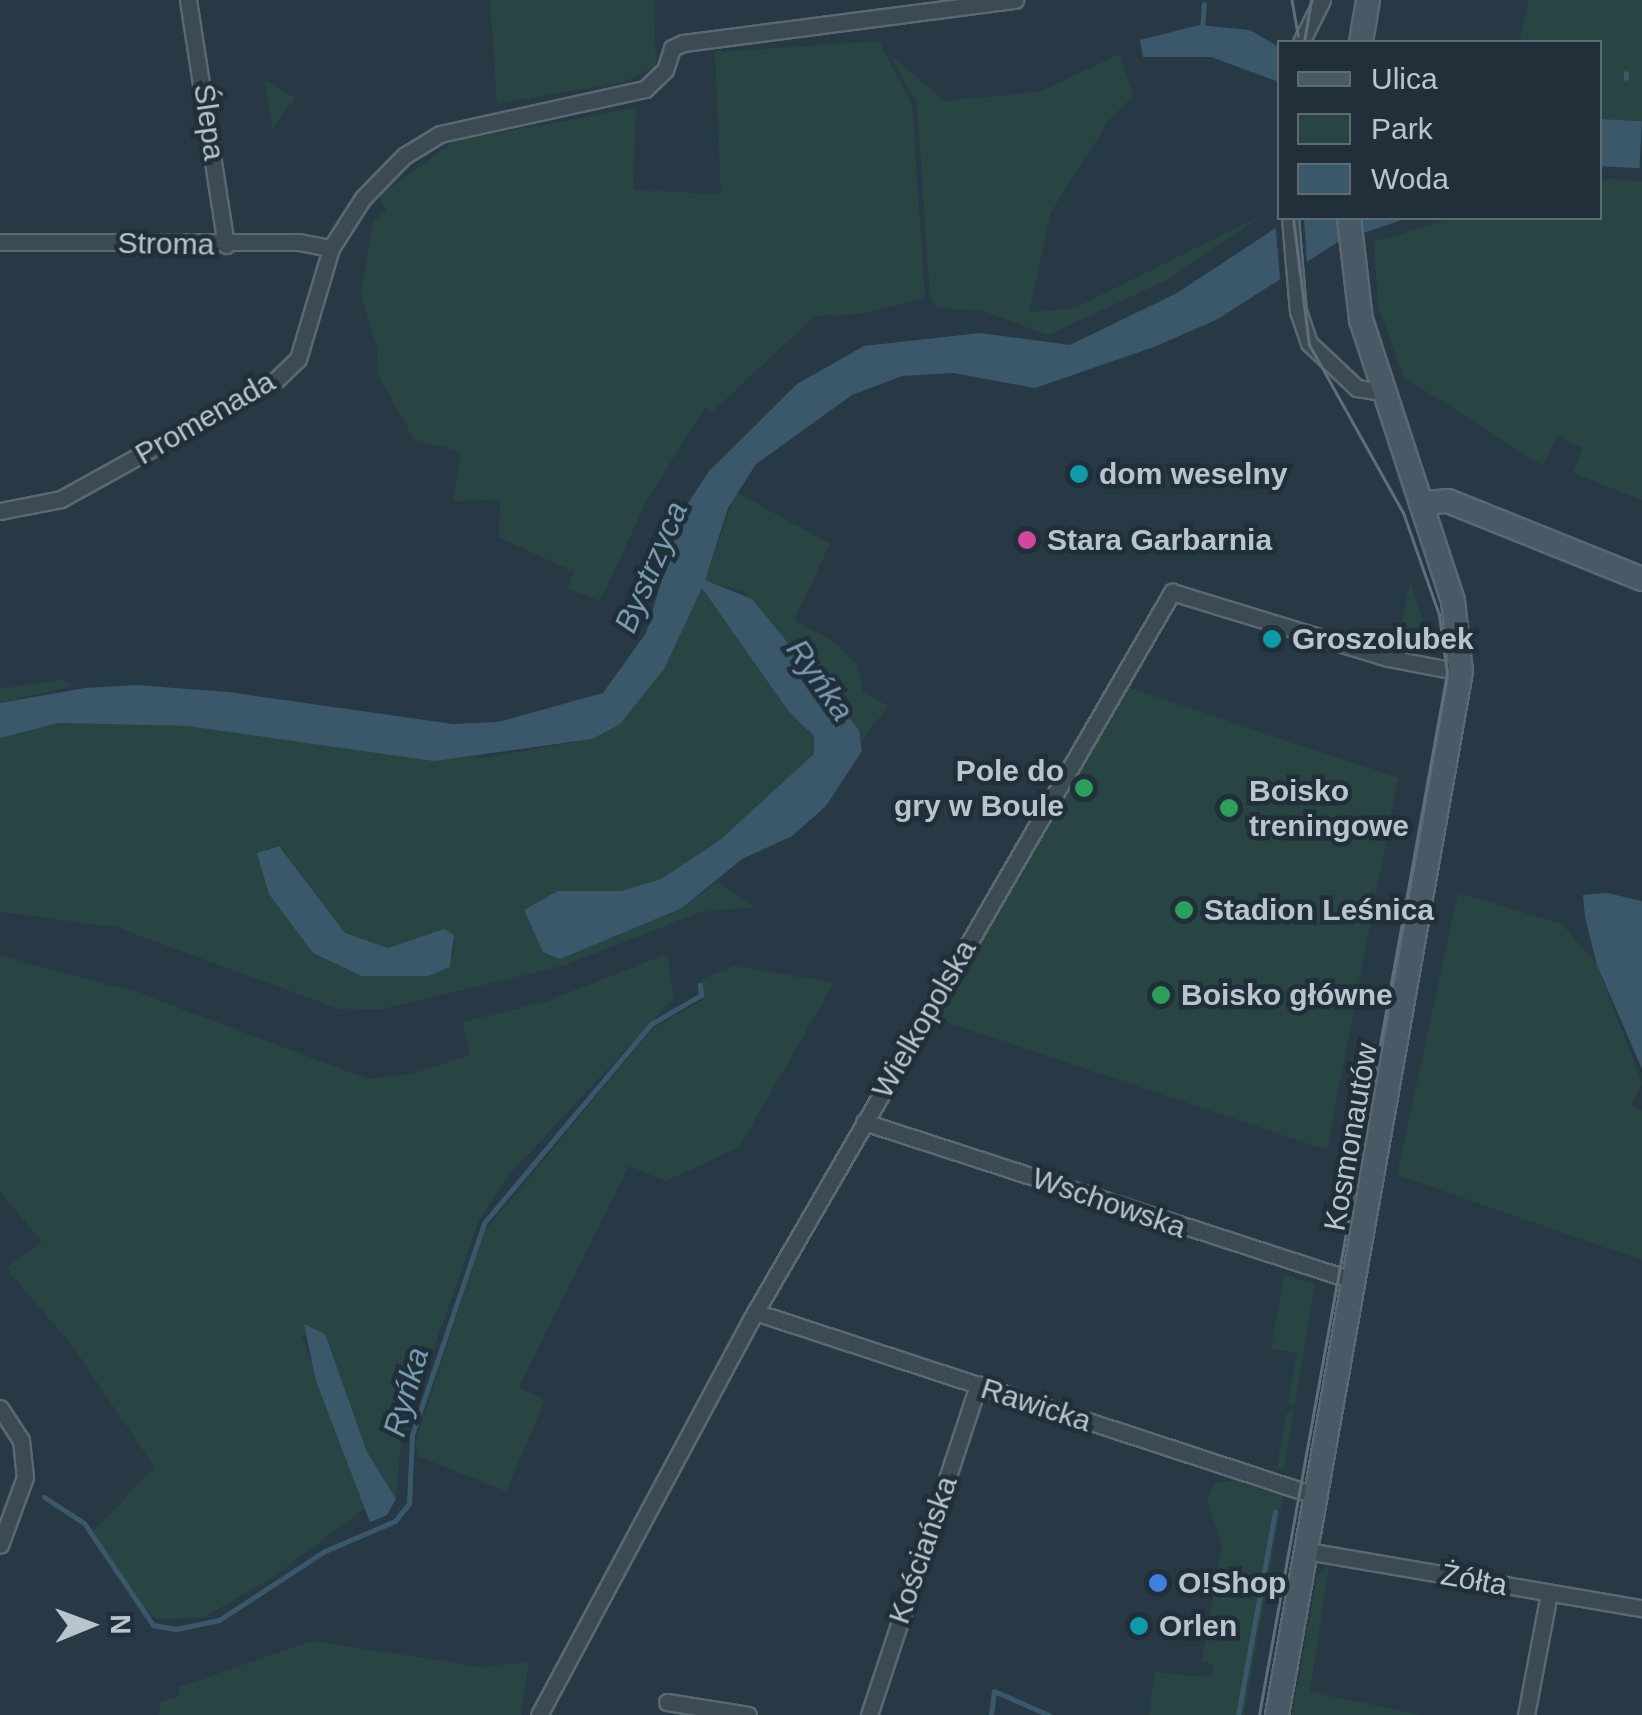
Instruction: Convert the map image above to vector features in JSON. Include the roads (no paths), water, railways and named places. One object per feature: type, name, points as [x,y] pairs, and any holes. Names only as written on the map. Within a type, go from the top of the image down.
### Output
[{"type":"main road","points":[[1360,40],[1368,0]]},
{"type":"main road","name":"Kosmonautów","points":[[1278,1715],[1462,672],[1453,601],[1383,392],[1355,283],[1349,220]]},
{"type":"main road","points":[[1421,503],[1448,501],[1642,579]]},
{"type":"street","name":"Ślepa","points":[[188,0],[226,245]]},
{"type":"street","name":"Promenada","points":[[0,511],[61,500],[276,380],[306,339],[331,248],[363,198],[421,144],[459,128],[645,89],[666,70],[672,48],[1015,0]]},
{"type":"street","points":[[1302,40],[1322,0]]},
{"type":"street","points":[[1290,220],[1298,311],[1324,363],[1364,392],[1383,392]]},
{"type":"street","name":"Stroma","points":[[0,242],[299,242],[331,248]]},
{"type":"street","name":"Wielkopolska","points":[[539,1715],[755,1312],[1172,592],[1388,658],[1462,672]]},
{"type":"street","name":"Wschowska","points":[[864,1122],[1355,1281]]},
{"type":"street","name":"Rawicka","points":[[755,1312],[1317,1496]]},
{"type":"street","name":"Kościańska","points":[[869,1715],[978,1385]]},
{"type":"street","points":[[0,1408],[21,1440],[25,1478],[0,1545]]},
{"type":"street","name":"Żółta","points":[[1306,1551],[1642,1608]]},
{"type":"street","points":[[1526,1715],[1549,1593]]},
{"type":"street","points":[[668,1702],[748,1715]]},
{"type":"water","points":[[1199,25],[1250,30],[1277,46],[1277,81],[1211,57],[1143,57],[1140,40]]},
{"type":"water","points":[[1602,119],[1642,121],[1639,168],[1602,166]]},
{"type":"water","points":[[1288,220],[1401,220],[1338,242],[1218,319],[1154,347],[1035,388],[953,373],[902,376],[852,395],[756,464],[728,508],[705,580],[752,599],[859,730],[862,751],[826,806],[792,836],[742,859],[682,908],[560,959],[543,952],[524,910],[558,891],[621,891],[661,879],[720,840],[814,754],[814,736],[789,712],[702,588],[664,669],[620,724],[592,739],[434,761],[188,726],[58,723],[0,738],[0,703],[85,688],[136,685],[228,692],[453,724],[498,722],[603,693],[646,633],[681,514],[709,471],[797,384],[864,346],[980,333],[1070,345],[1177,293]]},
{"type":"water","points":[[279,846],[345,933],[388,948],[444,929],[454,935],[450,967],[428,976],[362,976],[313,953],[269,894],[257,853]]},
{"type":"water","points":[[1607,893],[1642,901],[1642,1069],[1597,965],[1585,917],[1583,895]]},
{"type":"water","points":[[304,1324],[325,1334],[367,1452],[396,1499],[387,1515],[370,1522],[316,1381]]},
{"type":"waterway","points":[[1202,31],[1204,4]]},
{"type":"waterway","points":[[1626,73],[1626,78]]},
{"type":"waterway","name":"Ryńka","points":[[44,1497],[84,1523],[153,1625],[176,1629],[219,1620],[325,1551],[395,1521],[409,1504],[412,1435],[484,1223],[651,1024],[701,995],[700,985]]},
{"type":"waterway","points":[[1238,1715],[1275,1511]]},
{"type":"waterway","points":[[991,1715],[994,1691],[1049,1715]]},
{"type":"tram line","points":[[1292,0],[1298,35]]},
{"type":"tram line","points":[[1304,40],[1311,0]]},
{"type":"tram line","points":[[1259,1715],[1447,673],[1439,615],[1403,513],[1309,345],[1293,220]]},
{"type":"place","name":"dom weselny","points":[[1079,474]]},
{"type":"place","name":"Stara Garbarnia","points":[[1027,540]]},
{"type":"place","name":"Groszolubek","points":[[1272,639]]},
{"type":"place","name":"Pole do gry w Boule","points":[[1084,788]]},
{"type":"place","name":"Boisko treningowe","points":[[1229,808]]},
{"type":"place","name":"Stadion Leśnica","points":[[1184,910]]},
{"type":"place","name":"Boisko główne","points":[[1161,995]]},
{"type":"place","name":"O!Shop","points":[[1158,1583]]},
{"type":"place","name":"Orlen","points":[[1139,1626]]},
{"type":"water label","name":"Bystrzyca","points":[[651,567]]}]
